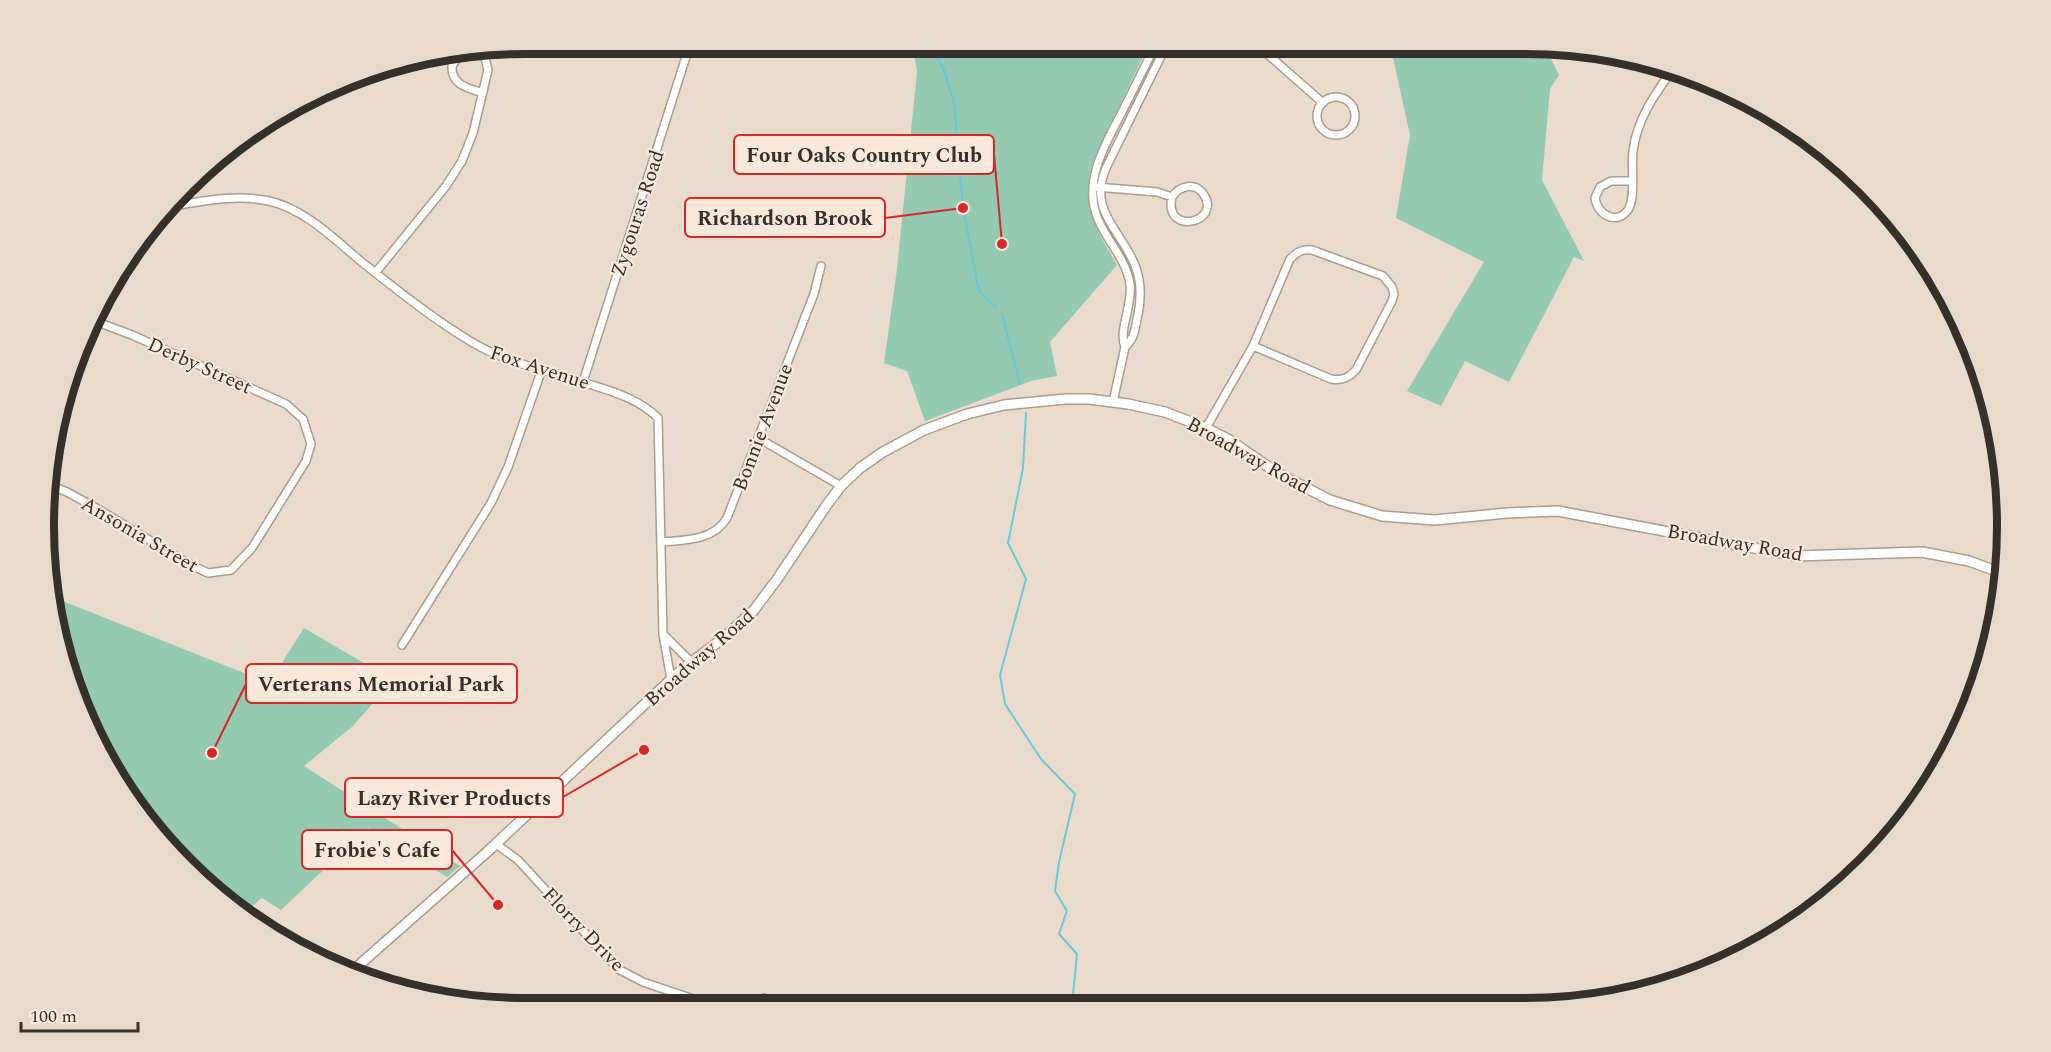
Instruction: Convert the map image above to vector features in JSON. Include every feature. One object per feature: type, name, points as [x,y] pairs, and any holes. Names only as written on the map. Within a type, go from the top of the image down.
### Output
[{"type":"main road","name":"Broadway Road","points":[[357,967],[496,844],[671,679],[726,636],[754,610],[841,486],[860,468],[883,452],[924,430],[966,414],[1004,405],[1066,399],[1113,402],[1165,412],[1228,439],[1279,474],[1330,500],[1382,516],[1435,520],[1558,511],[1796,556],[1922,552],[1969,561],[1995,570]]},
{"type":"street","name":"Zygouras Road","points":[[583,382],[687,54]]},
{"type":"street","points":[[1113,402],[1125,347],[1122,339],[1130,306],[1130,283],[1123,262],[1096,217],[1093,201],[1098,162],[1151,54]]},
{"type":"street","points":[[1125,347],[1133,340],[1140,294],[1137,270],[1103,209],[1096,187],[1162,54]]},
{"type":"street","points":[[1267,54],[1323,103]]},
{"type":"street","points":[[376,272],[455,174],[468,148],[488,67],[482,56]]},
{"type":"street","points":[[456,59],[452,66],[454,79],[462,85],[483,93]]},
{"type":"street","points":[[1632,181],[1611,182],[1600,187],[1595,198],[1599,210],[1608,217],[1620,216],[1631,204],[1632,181],[1633,149],[1639,123],[1654,95],[1668,76]]},
{"type":"street","points":[[1138,80],[1148,84]]},
{"type":"street","points":[[1338,98],[1352,105],[1355,113],[1354,121],[1348,131],[1337,135],[1323,129],[1318,118],[1323,103],[1338,98]]},
{"type":"street","points":[[1187,186],[1195,187],[1204,195],[1207,202],[1206,210],[1199,219],[1192,222],[1185,221],[1173,212],[1172,197],[1180,189],[1187,186]]},
{"type":"street","points":[[1096,187],[1157,192],[1172,197]]},
{"type":"street","name":"Fox Avenue","points":[[180,205],[237,198],[269,201],[293,210],[326,231],[417,304],[493,354],[615,392],[646,406],[657,418],[663,634],[671,679]]},
{"type":"street","points":[[1114,248],[1122,243]]},
{"type":"street","points":[[1206,428],[1253,346],[1290,259],[1300,250],[1312,250],[1383,276],[1392,287],[1394,294],[1392,301],[1356,370],[1346,378],[1331,379],[1253,346]]},
{"type":"street","name":"Bonnie Avenue","points":[[661,542],[701,538],[721,528],[727,518],[814,294],[821,266]]},
{"type":"street","name":"Derby Street","points":[[100,323],[286,404],[303,419],[311,444],[306,461],[252,548],[231,570]]},
{"type":"street","points":[[402,645],[491,503],[508,467],[543,369]]},
{"type":"street","points":[[758,438],[841,486]]},
{"type":"street","name":"Ansonia Street","points":[[56,488],[98,508],[189,564],[208,573],[231,570]]},
{"type":"street","points":[[663,634],[691,662]]},
{"type":"street","name":"Florry Drive","points":[[496,844],[518,860],[618,969],[643,982],[690,998]]},
{"type":"green space","points":[[912,54],[1144,54],[1094,159],[1088,189],[1096,226],[1117,265],[1050,342],[1057,376],[1031,381],[925,421],[907,371],[884,363],[897,269],[917,72]]},
{"type":"green space","points":[[1392,54],[1549,55],[1559,75],[1550,89],[1542,180],[1584,261],[1574,257],[1509,382],[1465,361],[1441,406],[1407,391],[1484,262],[1396,218],[1410,135]]},
{"type":"green space","points":[[60,600],[269,683],[304,628],[393,680],[353,726],[304,766],[460,866],[447,877],[368,828],[281,910],[262,898],[250,908],[215,881],[171,837],[134,788],[117,762],[90,707],[70,648]]},
{"type":"waterway","points":[[936,54],[944,70],[954,103],[963,208],[979,291],[996,307]]},
{"type":"waterway","points":[[1002,314],[1020,384]]},
{"type":"waterway","points":[[1026,413],[1023,468],[1008,543],[1026,579],[1000,675],[1005,704],[1041,759],[1075,794],[1059,862],[1055,891],[1067,911],[1059,934],[1077,954],[1073,998]]},
{"type":"place","name":"Richardson Brook","points":[[963,208]]},
{"type":"place","name":"Four Oaks Country Club","points":[[1002,244]]},
{"type":"place","name":"Lazy River Products","points":[[644,750]]},
{"type":"place","name":"Verterans Memorial Park","points":[[212,753]]},
{"type":"place","name":"Frobie's Cafe","points":[[498,905]]}]
